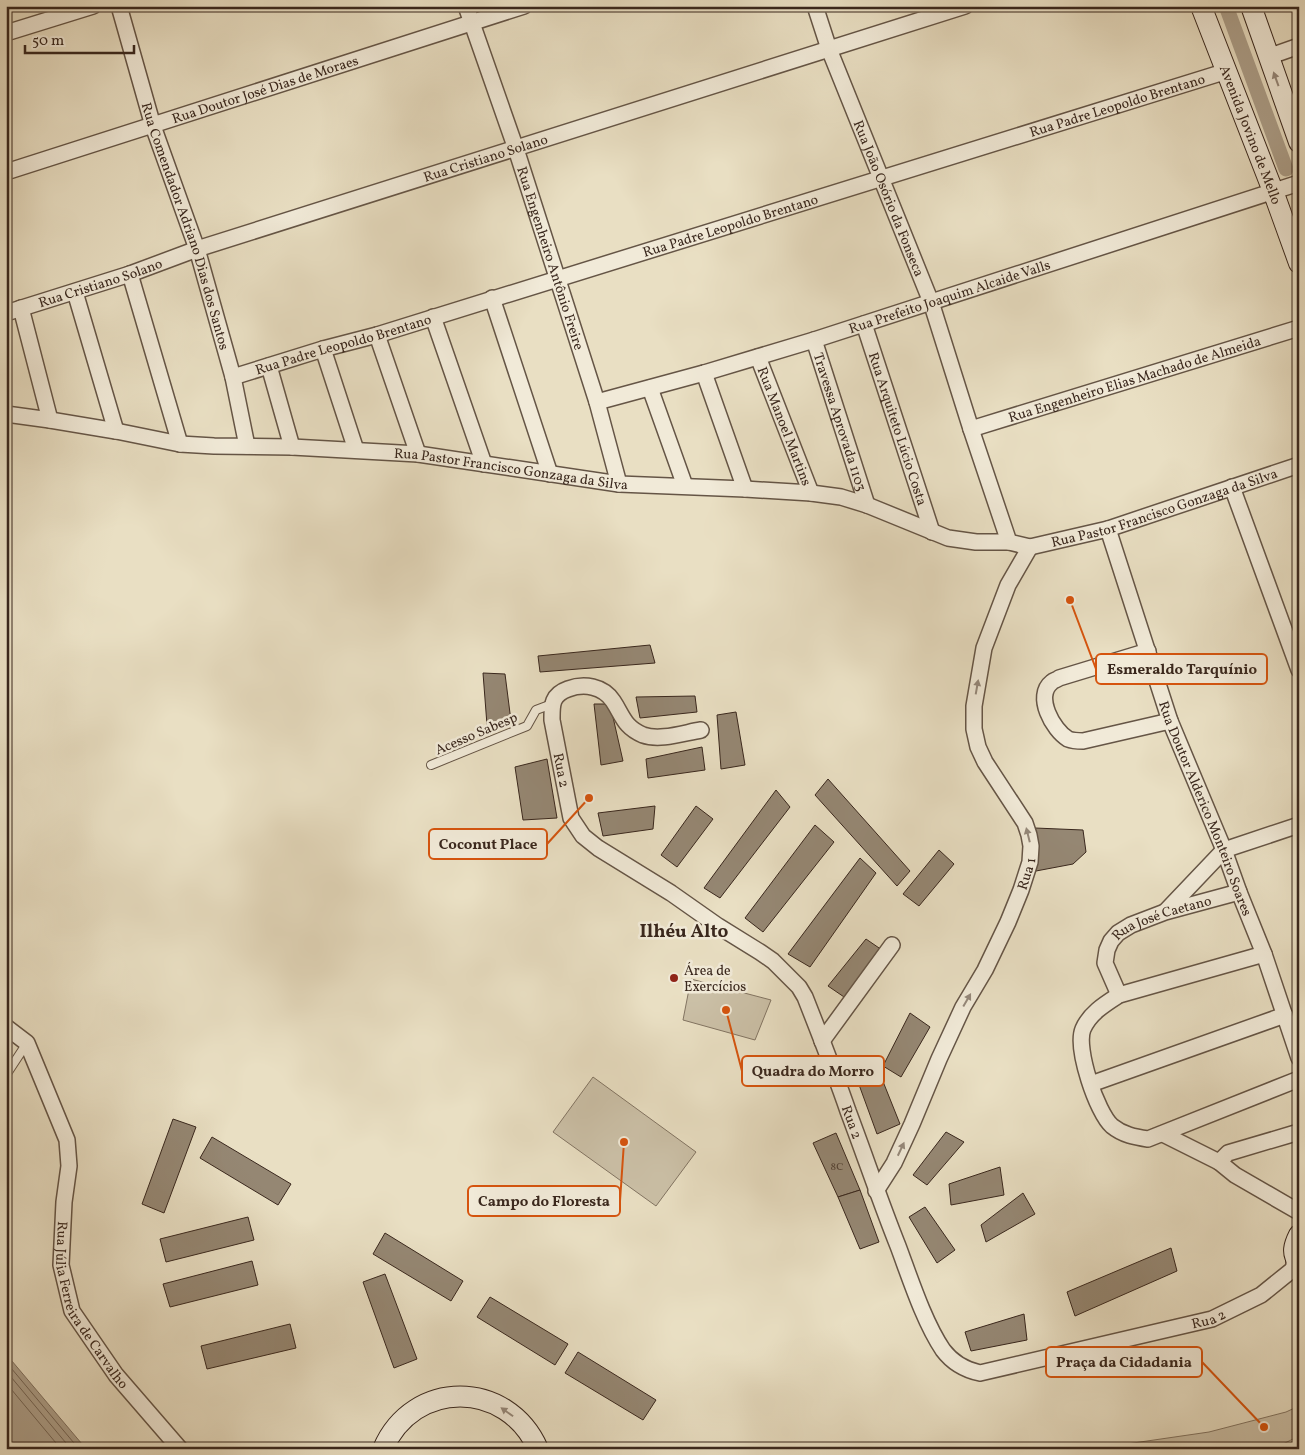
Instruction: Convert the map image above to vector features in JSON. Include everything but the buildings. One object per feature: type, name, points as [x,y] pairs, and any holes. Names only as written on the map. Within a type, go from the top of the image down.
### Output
[{"type":"main road","name":"Avenida Jovino de Mello","points":[[1201,6],[1299,263]]},
{"type":"main road","points":[[1251,6],[1299,142]]},
{"type":"main road","points":[[1297,1260],[1294,1246],[1299,1235]]},
{"type":"main road","points":[[380,1445],[410,1412],[441,1398],[459,1396],[482,1399],[507,1410],[519,1420],[533,1441],[555,1449]]},
{"type":"street","points":[[6,33],[93,6]]},
{"type":"street","name":"Rua Comendador Adriano Dias dos Santos","points":[[119,6],[153,126],[197,250],[232,377],[248,446]]},
{"type":"street","name":"Rua Engenheiro Antônio Freire","points":[[466,6],[516,149],[558,279],[597,402],[619,484]]},
{"type":"street","name":"Rua Doutor José Dias de Moraes","points":[[6,172],[524,6]]},
{"type":"street","name":"Rua João Osório da Fonseca","points":[[815,6],[829,49],[931,302],[971,430],[1009,542]]},
{"type":"street","name":"Rua Cristiano Solano","points":[[6,313],[130,274],[197,250],[965,6]]},
{"type":"street","points":[[1268,57],[1299,46]]},
{"type":"street","name":"Rua Padre Leopoldo Brentano","points":[[232,377],[323,349],[377,335],[1227,71]]},
{"type":"street","name":"Rua Prefeito Joaquim Alcaide Valls","points":[[597,402],[704,373],[814,340],[1299,183]]},
{"type":"street","points":[[130,274],[180,444]]},
{"type":"street","points":[[75,292],[116,431]]},
{"type":"street","points":[[492,298],[550,474]]},
{"type":"street","points":[[21,308],[50,420]]},
{"type":"street","points":[[434,316],[484,464]]},
{"type":"street","name":"Rua Arquiteto Lúcio Costa","points":[[864,324],[932,532]]},
{"type":"street","name":"Rua Engenheiro Elias Machado de Almeida","points":[[971,430],[1299,328]]},
{"type":"street","points":[[377,335],[418,454]]},
{"type":"street","name":"Travessa Aprovada 1103","points":[[814,340],[868,505]]},
{"type":"street","points":[[323,349],[356,450]]},
{"type":"street","name":"Rua Manoel Martins","points":[[758,357],[811,493]]},
{"type":"street","points":[[269,366],[292,447]]},
{"type":"street","points":[[704,373],[745,489]]},
{"type":"street","points":[[650,388],[685,486]]},
{"type":"street","name":"Rua Pastor Francisco Gonzaga da Silva","points":[[6,414],[116,431],[180,444],[292,447],[418,454],[619,484],[811,493],[841,497],[868,505],[948,538],[976,542],[1009,542]]},
{"type":"street","name":"Rua Pastor Francisco Gonzaga da Silva","points":[[1030,547],[1108,529],[1299,466]]},
{"type":"street","points":[[1232,487],[1299,670]]},
{"type":"street","name":"Rua Doutor Alderico Monteiro Soares","points":[[1108,529],[1170,721],[1224,850],[1238,892],[1264,954],[1299,1058]]},
{"type":"street","points":[[1009,542],[1030,547]]},
{"type":"street","name":"Rua 1","points":[[876,1191],[894,1163],[963,1007],[985,970],[1008,922],[1030,862],[1030,836],[1025,823],[985,762],[978,747],[974,729],[974,706],[984,648],[1008,585],[1030,547]]},
{"type":"street","points":[[1148,651],[1059,678],[1048,686],[1045,704],[1055,727],[1074,741],[1083,741],[1170,721]]},
{"type":"street","points":[[552,704],[557,696],[567,690],[583,686],[593,687],[604,692],[612,699],[624,721],[634,731],[646,736],[659,737],[701,730]]},
{"type":"street","name":"Rua 2","points":[[552,704],[552,720],[571,818],[583,836],[598,848],[671,893],[773,961],[802,992],[848,1110],[876,1191],[916,1295],[943,1350],[951,1359],[969,1371],[980,1373],[1212,1319],[1261,1295],[1287,1276],[1297,1260]]},
{"type":"street","points":[[1165,912],[1224,850],[1299,825]]},
{"type":"street","name":"Rua José Caetano","points":[[1119,995],[1105,963],[1107,950],[1111,941],[1118,933],[1131,925],[1165,912],[1238,892]]},
{"type":"street","points":[[822,1041],[892,945]]},
{"type":"street","points":[[1264,954],[1119,995],[1101,1006],[1083,1029],[1081,1038],[1084,1061],[1102,1113],[1111,1126],[1132,1137],[1148,1139],[1299,1079]]},
{"type":"street","points":[[1091,1084],[1285,1015]]},
{"type":"street","points":[[6,1027],[27,1044]]},
{"type":"street","name":"Rua Júlia Ferreira de Carvalho","points":[[27,1044],[67,1140],[69,1166],[64,1202],[61,1265],[72,1311],[116,1375],[180,1449]]},
{"type":"street","points":[[1219,1162],[1228,1153],[1299,1132]]},
{"type":"street","points":[[1163,1134],[1219,1162],[1235,1175],[1299,1212]]},
{"type":"lane","name":"Acesso Sabesp","points":[[430,765],[527,726],[536,710],[552,704]]},
{"type":"lane","points":[[6,1075],[27,1044]]},
{"type":"shaded area","points":[[691,979],[771,1000],[755,1040],[683,1020]]},
{"type":"shaded area","points":[[593,1077],[696,1152],[656,1206],[553,1132]]},
{"type":"shaded area","points":[[1299,1406],[1299,1436],[1273,1449],[1092,1449],[1209,1432],[1286,1412]]},
{"type":"water","points":[[6,1354],[82,1444],[85,1449],[6,1449]]},
{"type":"waterway","points":[[1226,6],[1286,169]]},
{"type":"place","name":"Esmeraldo Tarquínio","points":[[1070,600]]},
{"type":"place","name":"Coconut Place","points":[[589,798]]},
{"type":"place","name":"Área de Exercícios","points":[[674,978]]},
{"type":"place","name":"Quadra do Morro","points":[[726,1010]]},
{"type":"place","name":"Campo do Floresta","points":[[624,1142]]},
{"type":"place","name":"Praça da Cidadania","points":[[1264,1427]]},
{"type":"district","name":"Ilhéu Alto","points":[[684,930]]}]
